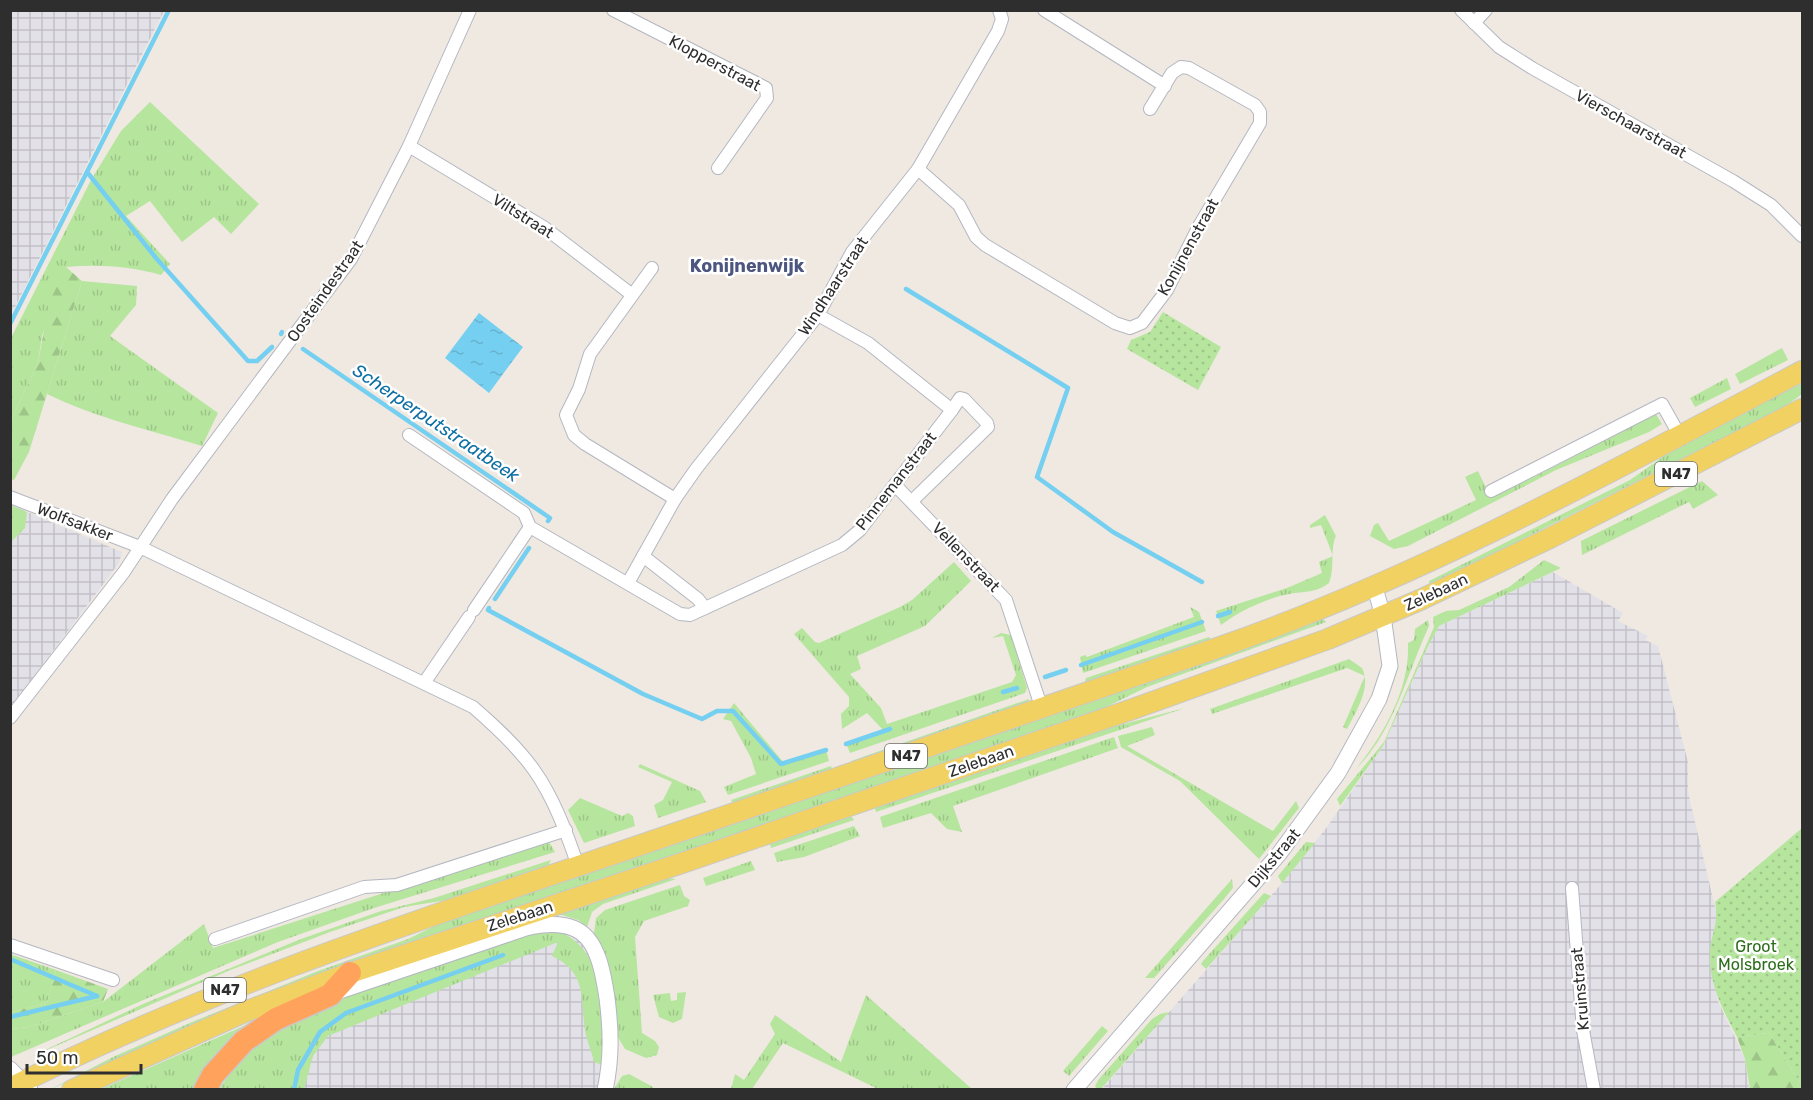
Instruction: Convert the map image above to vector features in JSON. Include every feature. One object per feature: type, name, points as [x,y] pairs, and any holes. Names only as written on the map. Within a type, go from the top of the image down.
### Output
[{"type":"highway","points":[[205,1089],[221,1065],[244,1041],[276,1019],[330,995],[350,973]]},
{"type":"main road","name":"Zelebaan","points":[[18,1082],[175,1010],[434,914],[1262,633],[1375,588],[1680,436],[1803,371]]},
{"type":"main road","name":"Zelebaan","points":[[72,1089],[248,1011],[350,973],[1130,710],[1383,616],[1550,538],[1803,409]]},
{"type":"street","name":"Oosteindestraat","points":[[10,718],[140,547],[172,499],[351,259],[409,146],[470,10]]},
{"type":"street","name":"Klopperstraat","points":[[613,10],[766,88],[767,98],[718,168]]},
{"type":"street","name":"Windhaarstraat","points":[[628,584],[675,499],[818,315],[852,252],[918,169],[998,31],[1002,19],[999,10]]},
{"type":"street","points":[[1044,10],[1165,86]]},
{"type":"street","name":"Vierschaarstraat","points":[[1461,10],[1499,47],[1532,68],[1733,181],[1771,206],[1803,236]]},
{"type":"street","points":[[1474,23],[1486,10]]},
{"type":"street","name":"Konijnenstraat","points":[[918,169],[959,205],[976,237],[986,245],[1115,323],[1130,328],[1142,323],[1167,290],[1199,226],[1260,123],[1260,112],[1255,105],[1189,68],[1181,67],[1172,73],[1150,109]]},
{"type":"street","name":"Viltstraat","points":[[409,146],[545,228],[631,294]]},
{"type":"street","points":[[652,268],[631,294],[590,354],[579,389],[566,415],[568,425],[574,435],[585,444],[675,499]]},
{"type":"street","points":[[818,315],[868,343],[952,410]]},
{"type":"street","name":"Pinnemanstraat","points":[[409,435],[524,513],[530,527],[680,614],[690,615],[842,545],[860,530],[960,398],[964,399],[987,423],[987,427],[912,501]]},
{"type":"street","points":[[1491,491],[1662,404],[1680,436]]},
{"type":"street","name":"Vellenstraat","points":[[894,485],[1006,600],[1042,709]]},
{"type":"street","name":"Wolfsakker","points":[[10,497],[140,547]]},
{"type":"street","points":[[424,683],[530,527]]},
{"type":"street","points":[[140,547],[473,707],[503,734],[535,771],[566,830],[578,866]]},
{"type":"street","points":[[643,556],[698,599],[705,608]]},
{"type":"street","name":"Dijkstraat","points":[[1074,1089],[1279,854],[1338,773],[1387,682],[1390,666],[1383,616],[1375,588]]},
{"type":"street","points":[[215,939],[364,888],[397,885],[566,830]]},
{"type":"street","name":"Kruinstraat","points":[[1572,888],[1583,1030],[1594,1089]]},
{"type":"street","points":[[330,995],[526,928],[553,923],[572,928],[586,937],[596,948],[601,959],[611,1037],[611,1060],[605,1089]]},
{"type":"street","points":[[10,945],[113,980]]},
{"type":"shaded area","points":[[10,11],[164,11],[11,315]]},
{"type":"shaded area","points":[[11,505],[122,552],[119,563],[11,707]]},
{"type":"shaded area","points":[[1553,572],[1623,613],[1618,621],[1648,636],[1645,640],[1658,646],[1688,762],[1688,792],[1718,920],[1710,962],[1718,1001],[1745,1059],[1749,1089],[1101,1090],[1282,883],[1327,827],[1383,746],[1439,626]]},
{"type":"shaded area","points":[[594,933],[604,948],[608,963],[615,1029],[614,1089],[294,1090],[320,1032],[549,941],[586,937]]},
{"type":"green space","points":[[150,102],[259,204],[231,234],[214,217],[182,242],[150,201],[126,216],[170,264],[161,275],[114,266],[66,267],[42,336],[38,363],[11,420],[11,338],[91,180],[121,131]]},
{"type":"green space","points":[[66,267],[82,281],[29,452],[14,480],[10,479],[11,420],[38,363],[49,303]]},
{"type":"green space","points":[[82,281],[137,286],[136,305],[110,336],[218,413],[202,446],[104,417],[47,394]]},
{"type":"green space","points":[[1163,312],[1221,347],[1198,390],[1127,349],[1131,340],[1150,332]]},
{"type":"green space","points":[[1782,348],[1788,360],[1740,384],[1735,374]]},
{"type":"green space","points":[[1727,378],[1731,389],[1695,407],[1690,398]]},
{"type":"green space","points":[[1802,383],[1802,394],[1786,406],[1430,586],[1429,581],[1630,480],[1677,447]]},
{"type":"green space","points":[[1656,414],[1662,424],[1649,432],[1556,470],[1408,546],[1394,549],[1370,536],[1374,525],[1378,523],[1389,541],[1476,500],[1465,477],[1478,471],[1489,494],[1536,476]]},
{"type":"green space","points":[[1702,481],[1718,495],[1693,509],[1689,502],[1582,555],[1581,541]]},
{"type":"green space","points":[[11,505],[27,512],[25,528],[11,542]]},
{"type":"green space","points":[[1325,515],[1336,536],[1333,555],[1321,525],[1310,528],[1310,525]]},
{"type":"green space","points":[[1333,556],[1329,583],[1315,590],[1280,596],[1263,602],[1221,625],[1216,611],[1287,588],[1322,573],[1319,562]]},
{"type":"green space","points":[[1544,560],[1561,568],[1439,626],[1383,746],[1340,806],[1337,799],[1384,742],[1434,627],[1433,617],[1446,611],[1459,610],[1509,587]]},
{"type":"green space","points":[[954,562],[971,581],[925,626],[857,656],[861,669],[850,674],[881,708],[887,724],[1012,682],[1016,675],[1003,636],[992,638],[1001,633],[1011,635],[1027,688],[1025,693],[850,753],[846,743],[883,730],[867,713],[842,729],[841,714],[849,706],[849,697],[794,634],[802,628],[815,642],[819,643],[900,607],[912,600]]},
{"type":"green space","points":[[1190,607],[1199,612],[1206,631],[1083,673],[1080,657],[1085,655],[1087,657],[1194,617]]},
{"type":"green space","points":[[1323,619],[1326,622],[1147,687],[1100,710],[673,857],[354,962],[193,1025],[49,1090],[113,1057],[192,1022],[318,971],[408,939],[451,918],[729,826]]},
{"type":"green space","points":[[1428,620],[1429,626],[1390,720],[1369,754],[1356,769],[1385,726],[1400,694],[1405,677],[1408,643],[1414,640],[1415,629]]},
{"type":"green space","points":[[1209,637],[1211,640],[1088,683],[1085,681],[1086,678]]},
{"type":"green space","points":[[1349,659],[1362,668],[1365,676],[1347,668],[1212,714],[1210,709]]},
{"type":"green space","points":[[1365,677],[1362,699],[1347,729],[1343,727]]},
{"type":"green space","points":[[1029,699],[1027,704],[854,763],[851,761]]},
{"type":"green space","points":[[734,703],[784,763],[826,750],[829,761],[728,795],[724,787],[756,774],[751,758],[731,721],[723,719]]},
{"type":"green space","points":[[1185,708],[876,812],[875,808],[1089,733]]},
{"type":"green space","points":[[1152,727],[1155,735],[1127,746],[1273,831],[1296,801],[1299,808],[1259,859],[1180,781],[1121,747],[1118,736]]},
{"type":"green space","points":[[1114,737],[1118,748],[953,806],[962,832],[947,829],[931,813],[883,828],[880,817]]},
{"type":"green space","points":[[640,764],[700,791],[706,802],[658,818],[654,805],[663,800],[672,782],[638,767]]},
{"type":"green space","points":[[831,766],[833,771],[734,805],[731,800]]},
{"type":"green space","points":[[580,798],[622,816],[628,813],[633,816],[635,826],[584,843],[568,810]]},
{"type":"green space","points":[[851,816],[854,820],[771,848],[770,843]]},
{"type":"green space","points":[[854,826],[860,836],[804,857],[777,862],[774,853]]},
{"type":"green space","name":"Groot Molsbroek","points":[[1802,828],[1802,1086],[1769,1033],[1737,1037],[1714,987],[1710,953],[1716,917],[1715,902]]},
{"type":"green space","points":[[542,842],[549,842],[555,852],[374,908],[278,942],[11,1057],[10,1029],[29,1027],[103,1002],[204,924],[213,948]]},
{"type":"green space","points":[[1306,842],[1315,843],[1282,883],[1278,876]]},
{"type":"green space","points":[[551,860],[548,866],[447,900],[404,907],[330,932],[228,971],[26,1059],[143,1004],[301,939],[381,911],[434,898]]},
{"type":"green space","points":[[751,861],[755,870],[706,886],[703,878]]},
{"type":"green space","points":[[664,878],[676,879],[603,904],[592,912],[587,927],[578,920],[559,914]]},
{"type":"green space","points":[[1232,879],[1233,888],[1224,899],[1154,978],[1145,978]]},
{"type":"green space","points":[[680,885],[684,896],[690,900],[688,906],[644,921],[635,937],[642,1033],[655,1041],[659,1047],[657,1055],[646,1058],[625,1049],[616,1034],[607,957],[594,933],[596,918],[605,910]]},
{"type":"green space","points":[[1264,893],[1271,896],[1206,969],[1201,964],[1203,961]]},
{"type":"green space","points":[[558,931],[574,940],[586,954],[595,970],[603,1008],[602,1065],[594,1062],[587,1038],[578,980],[564,963],[552,956],[558,942],[328,1036],[313,1056],[304,1089],[219,1090],[236,1066],[256,1046],[303,1016],[356,993],[536,932]]},
{"type":"green space","points":[[10,954],[56,970],[47,1003],[11,1012]]},
{"type":"green space","points":[[56,970],[108,989],[103,1002],[29,1027],[11,1029],[11,1012],[47,1003]]},
{"type":"green space","points":[[686,992],[682,1019],[673,1023],[659,1017],[653,995],[670,993],[671,1001],[677,1000],[677,993]]},
{"type":"green space","points":[[866,995],[972,1089],[878,1089],[783,1043],[752,1089],[731,1089],[735,1074],[744,1080],[775,1034],[770,1024],[775,1015],[841,1062]]},
{"type":"green space","points":[[1169,1012],[1101,1089],[1097,1089],[1095,1086],[1099,1079],[1152,1019]]},
{"type":"green space","points":[[257,1020],[196,1089],[99,1090]]},
{"type":"green space","points":[[1102,1026],[1108,1031],[1069,1076],[1063,1071]]},
{"type":"green space","points":[[1769,1033],[1802,1089],[1750,1089],[1745,1059],[1737,1037]]},
{"type":"green space","points":[[629,1074],[653,1087],[652,1089],[614,1089],[622,1076]]},
{"type":"water","points":[[479,313],[523,347],[489,393],[445,358]]},
{"type":"waterway","points":[[10,324],[169,10]]},
{"type":"waterway","name":"Scherperputstraatbeek","points":[[87,172],[156,258],[248,361],[257,361],[272,347]]},
{"type":"waterway","points":[[906,289],[1068,388],[1037,477],[1113,532],[1202,582]]},
{"type":"waterway","name":"Scherperputstraatbeek","points":[[303,349],[550,518],[548,521]]},
{"type":"waterway","points":[[495,599],[529,548]]},
{"type":"waterway","name":"Scherperputstraatbeek","points":[[489,608],[488,610],[643,694],[702,719],[717,711],[733,711],[781,764],[826,750]]},
{"type":"waterway","name":"Scherperputstraatbeek","points":[[1218,616],[1230,612]]},
{"type":"waterway","name":"Scherperputstraatbeek","points":[[1081,665],[1202,622]]},
{"type":"waterway","name":"Scherperputstraatbeek","points":[[1045,677],[1066,670]]},
{"type":"waterway","name":"Scherperputstraatbeek","points":[[1003,692],[1017,688]]},
{"type":"waterway","name":"Scherperputstraatbeek","points":[[846,744],[890,729]]},
{"type":"waterway","points":[[294,1090],[298,1070],[320,1032],[346,1013],[503,955]]},
{"type":"waterway","points":[[10,959],[97,996]]},
{"type":"waterway","points":[[10,1017],[97,996]]},
{"type":"district","name":"Konijnenwijk","points":[[747,266]]}]
